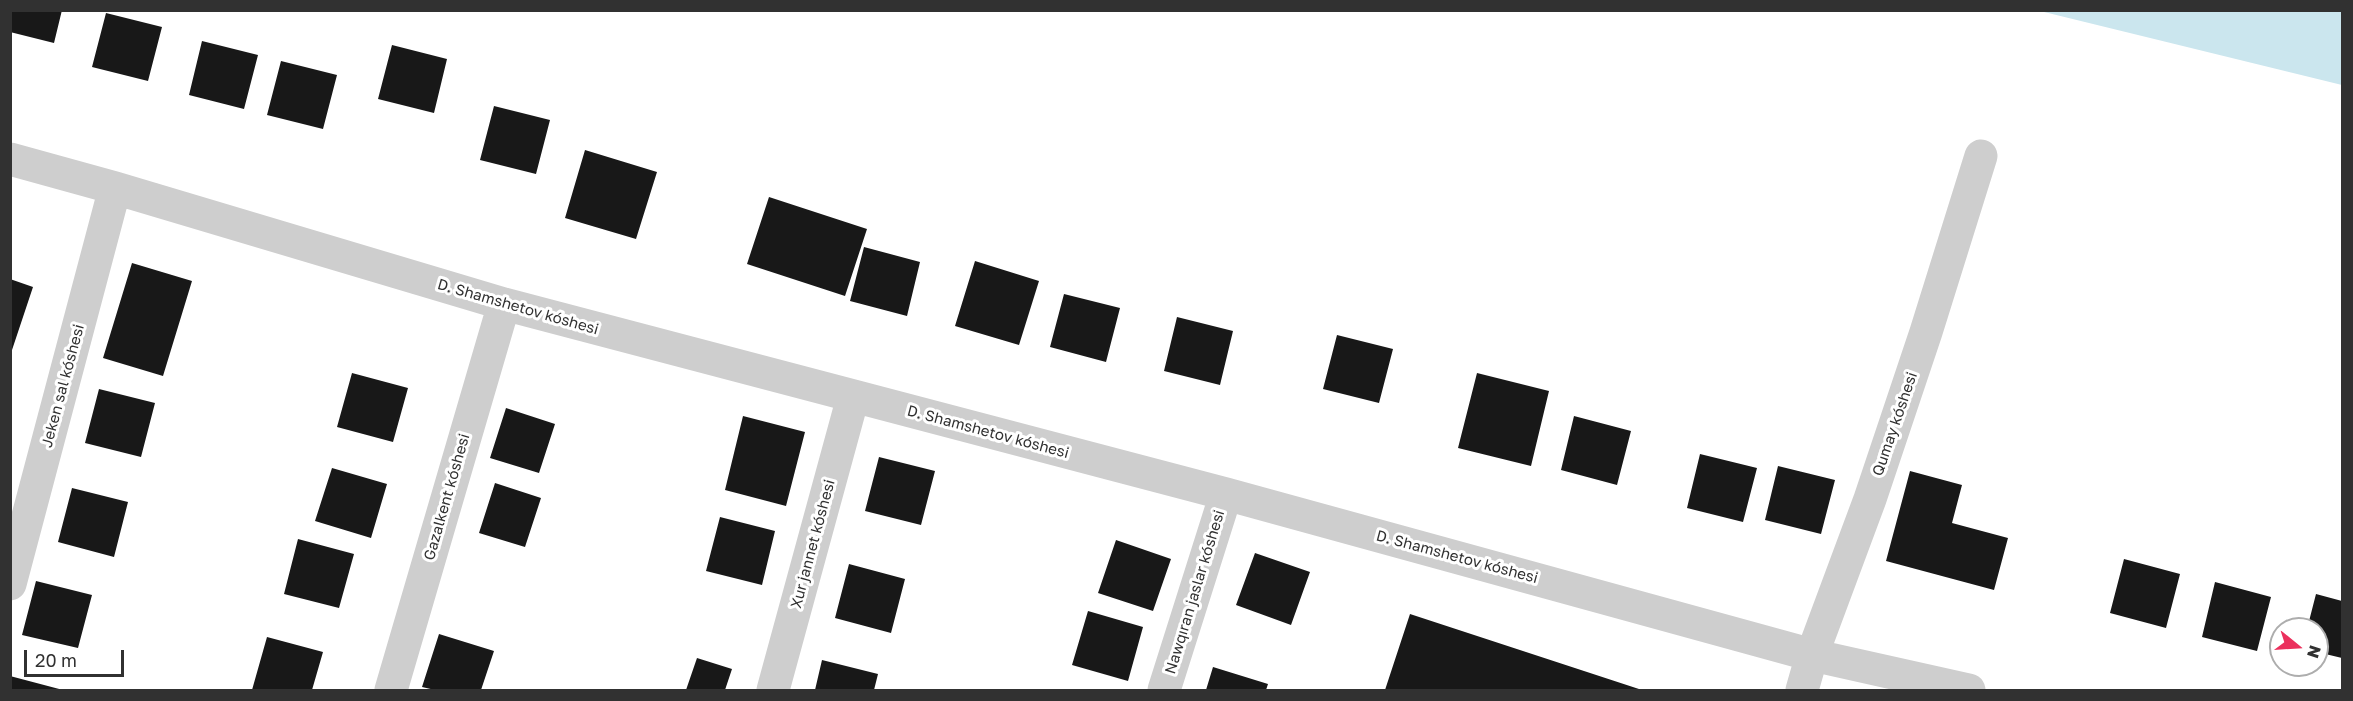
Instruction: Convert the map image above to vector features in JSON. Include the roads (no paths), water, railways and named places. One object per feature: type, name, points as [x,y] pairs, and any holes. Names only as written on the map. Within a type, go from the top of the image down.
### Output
[{"type":"street","name":"Qumay kóshesi","points":[[1802,690],[1812,655],[1900,410],[1981,156]]},
{"type":"street","name":"D. Shamshetov kóshesi","points":[[10,159],[504,304],[1226,494],[1812,655],[1969,690]]},
{"type":"street","name":"Jeken sal kóshesi","points":[[10,584],[115,188]]},
{"type":"street","name":"Gazalkent kóshesi","points":[[391,690],[504,304]]},
{"type":"street","name":"Xur jannet kóshesi","points":[[773,690],[853,397]]},
{"type":"street","name":"Nawqıran jaslar kóshesi","points":[[1164,690],[1226,494]]},
{"type":"water","points":[[2040,11],[2342,11],[2342,85]]}]
